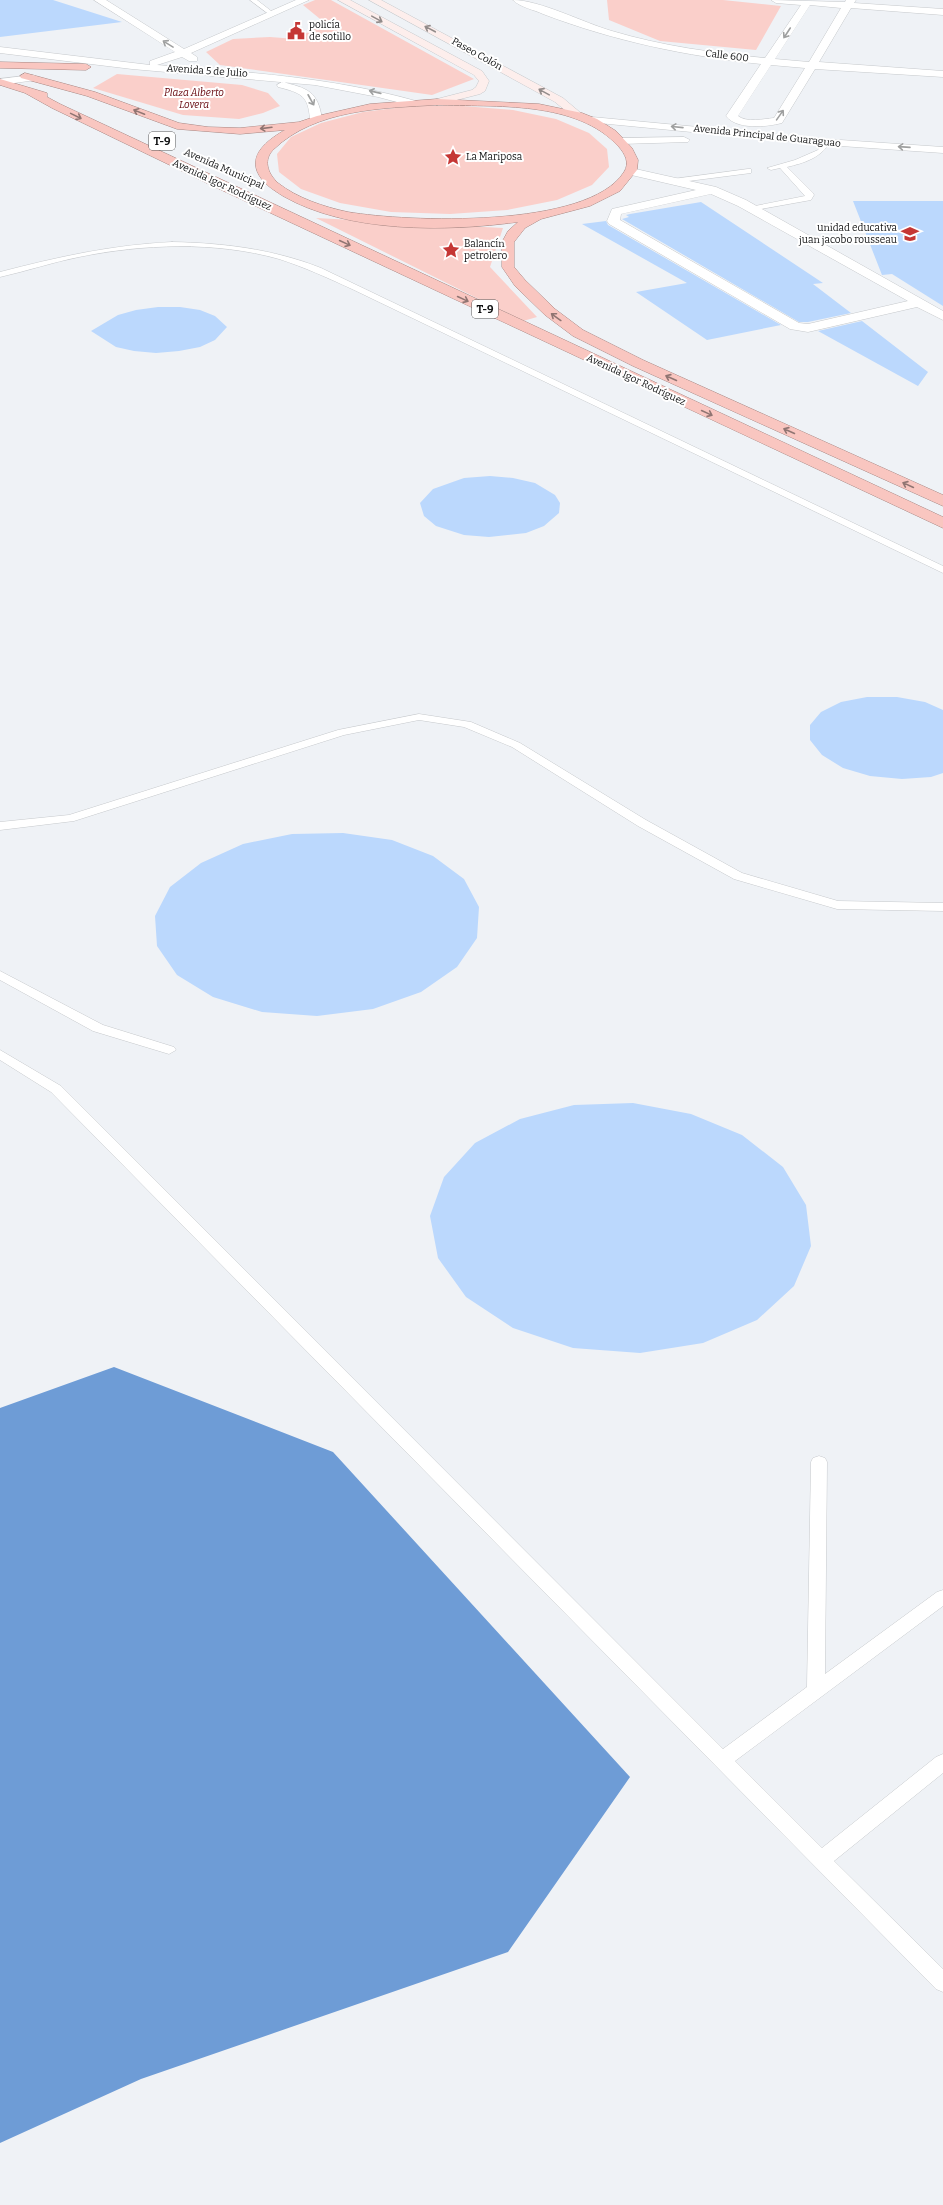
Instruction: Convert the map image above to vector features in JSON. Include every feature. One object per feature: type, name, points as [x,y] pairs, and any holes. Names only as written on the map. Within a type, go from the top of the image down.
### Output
[{"type":"highway","points":[[0,65],[86,67]]},
{"type":"highway","name":"T-9","points":[[0,71],[92,94],[176,126],[208,130],[240,131],[310,122],[353,111],[412,103],[437,102],[516,105],[576,114],[592,120],[608,130],[621,141],[631,153],[633,166],[631,172],[616,187],[600,197],[550,213],[485,222],[414,223],[348,215],[294,198],[270,182],[265,176],[260,165],[263,154],[272,143],[286,133],[310,122]]},
{"type":"highway","name":"T-9","points":[[0,82],[81,104]]},
{"type":"highway","name":"Avenida Igor Rodríguez","points":[[29,91],[56,106],[330,236],[943,523]]},
{"type":"highway","name":"Avenida Municipal","points":[[259,186],[294,198]]},
{"type":"highway","name":"Avenida Igor Rodríguez","points":[[294,198],[303,213],[330,236]]},
{"type":"highway","name":"Avenida Igor Rodríguez","points":[[550,213],[521,224],[508,242],[508,267],[520,283],[550,312],[578,333],[610,350],[943,501]]},
{"type":"street","points":[[99,0],[183,53],[212,74]]},
{"type":"street","points":[[143,67],[183,53],[304,0]]},
{"type":"street","name":"Paseo Colón","points":[[343,0],[478,72],[484,81],[481,89],[476,92],[437,102]]},
{"type":"street","name":"Paseo Colón","points":[[374,0],[460,45],[559,100],[576,114]]},
{"type":"street","name":"Calle 600","points":[[518,0],[564,20],[621,37],[696,52],[812,64],[943,74]]},
{"type":"street","points":[[776,0],[849,3],[943,12]]},
{"type":"street","points":[[808,1],[732,116],[736,120],[752,123],[778,121],[849,3]]},
{"type":"street","name":"Avenida 5 de Julio","points":[[0,50],[272,82],[306,91],[314,101],[310,122]]},
{"type":"street","name":"Avenida 5 de Julio","points":[[0,56],[86,67],[314,80],[378,93],[412,103]]},
{"type":"street","points":[[0,82],[32,78]]},
{"type":"street","name":"Avenida Principal de Guaraguao","points":[[592,120],[943,159]]},
{"type":"street","name":"Avenida Principal de Guaraguao","points":[[621,141],[700,141],[943,150]]},
{"type":"street","points":[[631,172],[712,190],[753,209],[943,316]]},
{"type":"street","points":[[712,190],[616,212],[612,221],[795,326],[808,328],[918,303]]},
{"type":"lane","points":[[255,0],[272,14]]},
{"type":"lane","points":[[771,168],[797,162],[824,146]]},
{"type":"lane","points":[[753,209],[808,198],[810,195],[782,166]]},
{"type":"lane","points":[[673,181],[748,171]]},
{"type":"lane","points":[[0,275],[91,252],[162,246],[219,247],[269,254],[305,265],[355,287],[943,570]]},
{"type":"lane","points":[[0,826],[70,818],[342,732],[420,717],[467,724],[516,745],[642,823],[738,876],[838,905],[943,907]]},
{"type":"lane","points":[[0,975],[98,1028],[169,1050]]},
{"type":"lane","points":[[0,1054],[56,1089],[943,1983]]},
{"type":"lane","points":[[816,1691],[819,1462]]},
{"type":"lane","points":[[722,1760],[943,1597]]},
{"type":"lane","points":[[821,1860],[943,1762]]},
{"type":"green space","points":[[315,0],[331,0],[474,79],[432,95],[220,65],[206,52],[233,39],[270,37],[296,39],[325,23],[303,5]]},
{"type":"green space","points":[[607,0],[723,0],[781,6],[756,50],[660,41],[609,20]]},
{"type":"green space","name":"Plaza Alberto Lovera","points":[[117,74],[242,85],[268,93],[280,106],[263,113],[239,119],[183,115],[93,88]]},
{"type":"green space","points":[[411,106],[463,106],[513,110],[556,119],[589,133],[607,149],[609,167],[592,185],[557,200],[507,210],[450,214],[391,212],[340,203],[301,189],[279,172],[277,154],[291,137],[321,123],[363,112]]},
{"type":"green space","points":[[316,218],[503,228],[490,267],[537,317],[523,321]]},
{"type":"water","points":[[114,1367],[333,1452],[630,1777],[508,1952],[141,2079],[0,2143],[0,1408]]},
{"type":"building","points":[[0,0],[53,0],[122,22],[0,37]]},
{"type":"building","points":[[853,201],[943,201],[943,306],[892,274],[882,275]]},
{"type":"building","points":[[701,202],[823,283],[813,284],[851,313],[808,322],[799,322],[622,219],[629,217],[626,215],[630,214]]},
{"type":"building","points":[[606,221],[608,225],[781,325],[707,340],[636,292],[687,283],[582,224]]},
{"type":"building","points":[[158,307],[180,307],[200,310],[215,316],[227,327],[215,340],[200,347],[156,353],[134,351],[116,347],[91,331],[118,315],[136,310]]},
{"type":"building","points":[[862,321],[928,372],[918,386],[818,331]]},
{"type":"building","points":[[490,476],[513,478],[535,483],[555,495],[560,503],[559,513],[544,526],[526,533],[489,537],[464,535],[436,526],[424,516],[420,503],[433,489],[464,478]]},
{"type":"building","points":[[867,697],[897,697],[925,702],[943,710],[943,773],[931,777],[902,779],[870,776],[843,768],[822,755],[810,740],[810,725],[821,712],[841,702]]},
{"type":"building","points":[[343,833],[392,840],[433,856],[464,879],[479,907],[477,938],[457,967],[421,992],[373,1009],[317,1016],[262,1012],[213,997],[177,975],[157,946],[155,916],[170,887],[201,863],[243,844],[292,834]]},
{"type":"building","points":[[633,1103],[691,1114],[742,1135],[783,1167],[806,1205],[811,1246],[794,1286],[757,1320],[703,1343],[640,1353],[573,1348],[513,1328],[466,1297],[438,1258],[430,1216],[444,1177],[475,1143],[520,1119],[574,1105]]},
{"type":"place","name":"policía de sotillo","points":[[296,31]]},
{"type":"place","name":"La Mariposa","points":[[453,157]]},
{"type":"place","name":"unidad educativa juan jacobo rousseau","points":[[910,234]]},
{"type":"place","name":"Balancín petrolero","points":[[451,250]]}]
